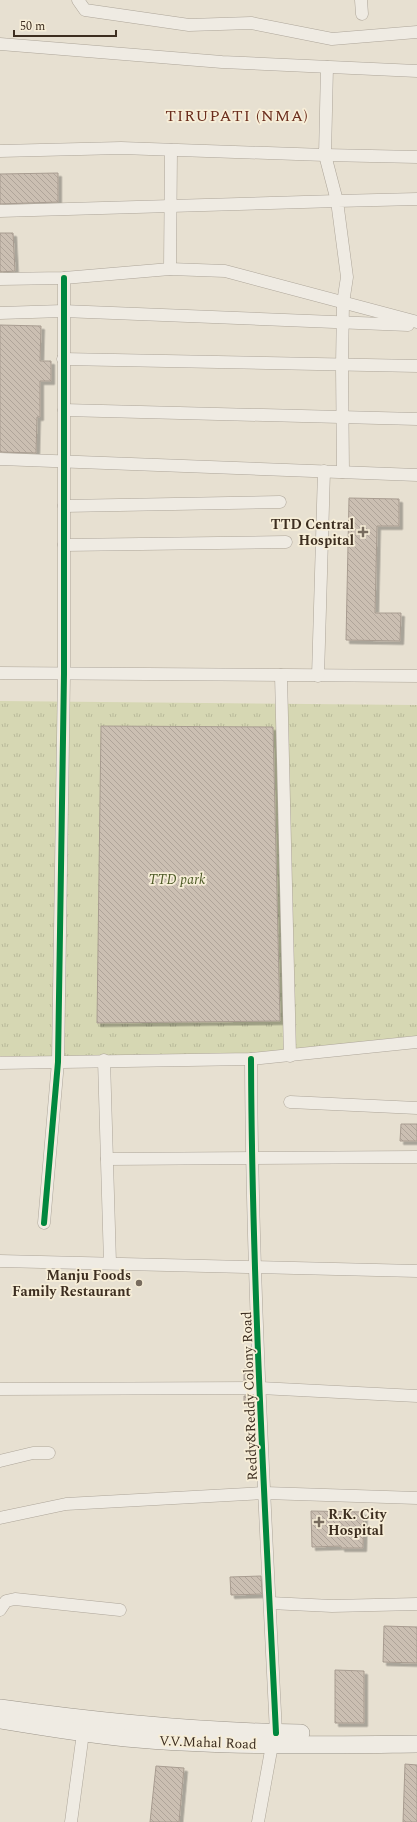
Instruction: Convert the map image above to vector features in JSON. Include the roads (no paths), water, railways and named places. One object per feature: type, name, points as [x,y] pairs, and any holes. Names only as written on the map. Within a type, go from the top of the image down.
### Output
[{"type":"main road","name":"V.V.Mahal Road","points":[[0,1708],[121,1724],[274,1739],[417,1744]]},
{"type":"main road","name":"V.V.Mahal Road","points":[[0,1720],[83,1733],[184,1742],[417,1733]]},
{"type":"street","points":[[78,0],[85,10],[189,25],[251,23],[332,39],[417,32]]},
{"type":"street","points":[[361,0],[362,14]]},
{"type":"street","points":[[0,44],[222,62],[417,71]]},
{"type":"street","points":[[327,66],[326,155],[337,201],[347,277],[343,303],[343,472]]},
{"type":"street","points":[[0,151],[121,148],[417,157]]},
{"type":"street","points":[[170,269],[171,150]]},
{"type":"street","points":[[0,211],[417,199]]},
{"type":"street","points":[[0,279],[64,278],[170,269],[225,271],[417,324]]},
{"type":"street","points":[[44,1223],[58,1062],[64,674],[64,278]]},
{"type":"street","points":[[0,312],[63,311],[417,324]]},
{"type":"street","points":[[63,359],[342,366],[417,366]]},
{"type":"street","points":[[64,410],[417,419]]},
{"type":"street","points":[[0,460],[417,475]]},
{"type":"street","points":[[318,676],[324,471]]},
{"type":"street","points":[[64,506],[280,502]]},
{"type":"street","points":[[64,545],[286,542]]},
{"type":"street","points":[[0,673],[417,676]]},
{"type":"street","points":[[281,675],[290,1056]]},
{"type":"street","points":[[0,1063],[104,1060],[251,1059],[417,1042]]},
{"type":"street","name":"Reddy&Reddy Colony Road","points":[[251,1059],[252,1158],[274,1739],[258,1822]]},
{"type":"street","points":[[104,1060],[110,1263]]},
{"type":"street","points":[[290,1102],[417,1108]]},
{"type":"street","points":[[107,1159],[417,1157]]},
{"type":"street","points":[[0,1261],[417,1271]]},
{"type":"street","points":[[0,1389],[260,1388],[417,1396]]},
{"type":"street","points":[[0,1461],[33,1453],[49,1453]]},
{"type":"street","points":[[0,1518],[66,1504],[265,1493],[417,1498]]},
{"type":"street","points":[[0,1610],[6,1601],[15,1599],[120,1610]]},
{"type":"street","points":[[270,1603],[332,1606],[417,1604]]},
{"type":"street","points":[[71,1822],[83,1733]]},
{"type":"place","name":"TTD Central Hospital","points":[[363,532]]},
{"type":"place","name":"Manju Foods Family Restaurant","points":[[139,1283]]},
{"type":"place","name":"R.K. City Hospital","points":[[319,1522]]},
{"type":"district","name":"TIRUPATI (NMA)","points":[[237,115]]},
{"type":"park label","name":"TTD park","points":[[177,879]]}]
